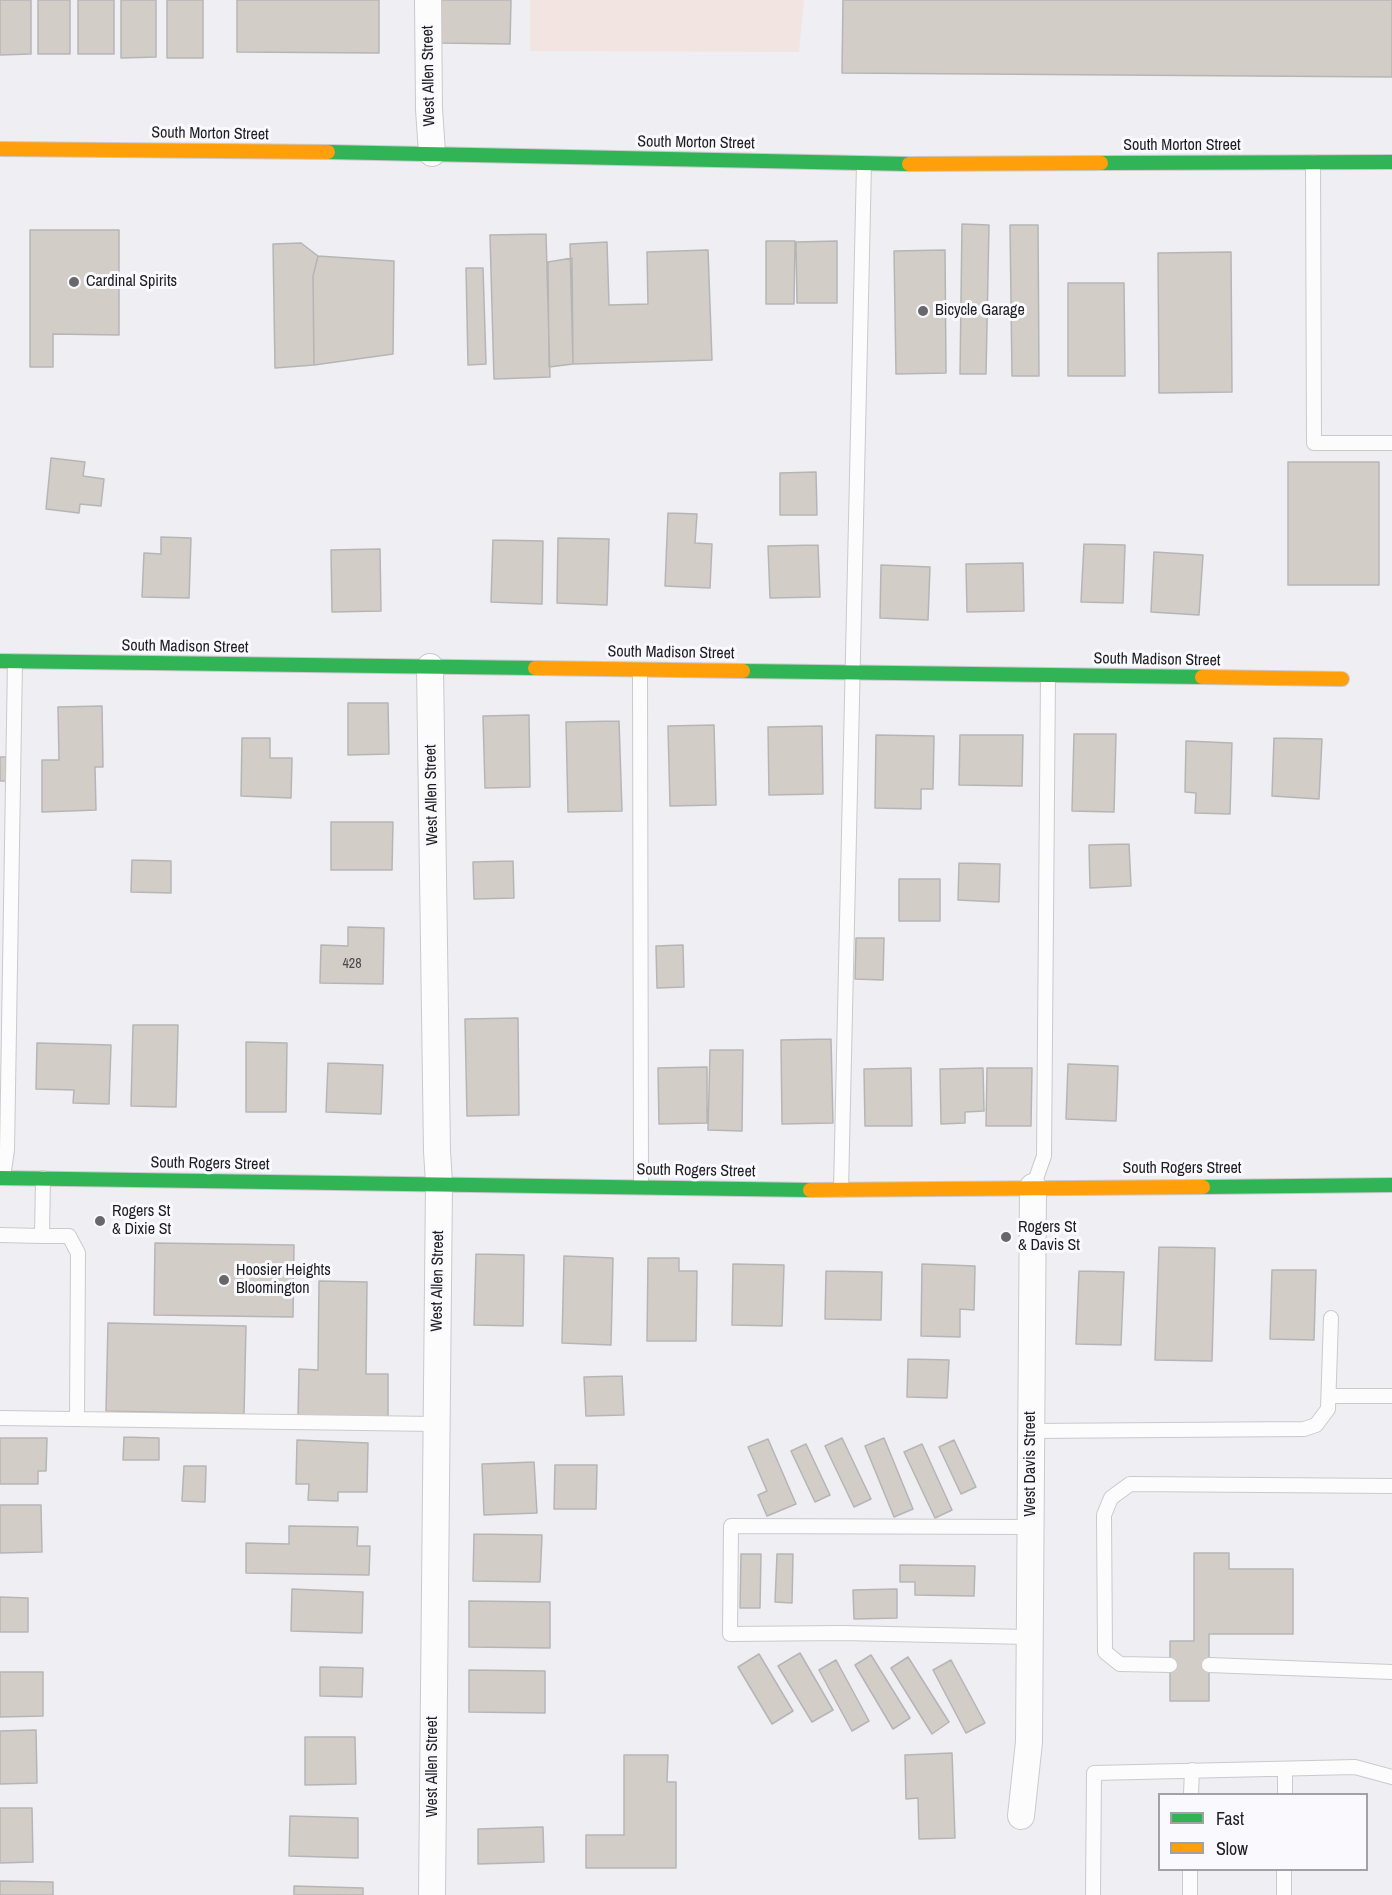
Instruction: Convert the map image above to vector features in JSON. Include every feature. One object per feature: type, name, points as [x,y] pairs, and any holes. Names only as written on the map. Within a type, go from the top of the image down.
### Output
[{"type":"street","name":"West Allen Street","points":[[428,0],[429,109],[432,153]]},
{"type":"street","name":"South Morton Street","points":[[0,149],[432,153],[864,164],[1392,162]]},
{"type":"street","name":"South Madison Street","points":[[0,661],[1342,679]]},
{"type":"street","name":"West Allen Street","points":[[430,666],[436,1151],[439,1182],[432,1895]]},
{"type":"street","name":"South Rogers Street","points":[[1,1178],[439,1182],[841,1190],[1392,1185]]},
{"type":"street","name":"West Davis Street","points":[[1021,1816],[1029,1742],[1033,1187]]},
{"type":"lane","points":[[1313,162],[1314,443],[1392,443]]},
{"type":"lane","points":[[841,1190],[855,672],[864,164]]},
{"type":"lane","points":[[1,1178],[7,1150],[15,661]]},
{"type":"lane","points":[[640,669],[641,1186]]},
{"type":"lane","points":[[1033,1187],[1044,1156],[1048,675]]},
{"type":"lane","points":[[42,1236],[43,1178]]},
{"type":"lane","points":[[0,1235],[69,1236],[78,1253],[77,1419]]},
{"type":"lane","points":[[1031,1431],[1304,1429],[1322,1420],[1328,1409],[1331,1318]]},
{"type":"lane","points":[[1329,1396],[1392,1396]]},
{"type":"lane","points":[[0,1418],[435,1424]]},
{"type":"lane","points":[[1170,1665],[1120,1664],[1105,1652],[1104,1515],[1111,1498],[1130,1484],[1392,1486]]},
{"type":"lane","points":[[1029,1637],[842,1633],[729,1634],[731,1526],[1030,1527]]},
{"type":"lane","points":[[1209,1665],[1392,1672]]},
{"type":"lane","points":[[1093,1895],[1094,1773],[1355,1767],[1392,1777]]},
{"type":"lane","points":[[1285,1769],[1285,1793]]},
{"type":"lane","points":[[1191,1793],[1192,1770]]},
{"type":"lane","points":[[1190,1871],[1190,1895]]},
{"type":"lane","points":[[1284,1871],[1284,1895]]},
{"type":"shaded area","points":[[530,0],[804,0],[799,52],[530,51]]},
{"type":"building","points":[[0,0],[31,0],[31,54],[0,55]]},
{"type":"building","points":[[38,0],[70,0],[70,54],[38,54]]},
{"type":"building","points":[[78,0],[114,0],[114,54],[78,54]]},
{"type":"building","points":[[121,0],[156,0],[156,57],[121,58]]},
{"type":"building","points":[[167,0],[203,0],[203,58],[167,58]]},
{"type":"building","points":[[237,0],[379,0],[379,53],[237,52]]},
{"type":"building","points":[[441,0],[511,0],[510,44],[440,43]]},
{"type":"building","points":[[843,0],[1392,0],[1392,77],[842,73]]},
{"type":"building","points":[[962,224],[989,225],[986,374],[960,374]]},
{"type":"building","points":[[1010,225],[1038,225],[1039,376],[1012,376]]},
{"type":"building","name":"Cardinal Spirits","points":[[30,230],[119,230],[119,335],[53,334],[53,367],[30,367]]},
{"type":"building","points":[[546,234],[550,377],[494,379],[490,235]]},
{"type":"building","points":[[766,241],[795,241],[794,304],[766,304]]},
{"type":"building","points":[[837,241],[837,303],[797,303],[796,242]]},
{"type":"building","points":[[607,242],[609,305],[648,304],[647,252],[708,250],[712,360],[573,364],[570,244]]},
{"type":"building","points":[[301,243],[318,256],[313,276],[314,365],[275,368],[273,244]]},
{"type":"building","points":[[945,250],[946,373],[896,374],[894,251]]},
{"type":"building","points":[[1231,252],[1232,392],[1159,393],[1158,253]]},
{"type":"building","points":[[318,256],[394,261],[393,354],[314,365],[313,276]]},
{"type":"building","points":[[572,258],[573,364],[549,367],[548,262]]},
{"type":"building","points":[[466,268],[483,268],[486,364],[468,365]]},
{"type":"building","points":[[1068,283],[1124,283],[1125,376],[1068,376]]},
{"type":"building","points":[[51,458],[85,462],[83,476],[104,479],[101,506],[80,504],[79,513],[46,509]]},
{"type":"building","points":[[1288,462],[1379,462],[1379,585],[1288,585]]},
{"type":"building","points":[[816,472],[817,515],[780,515],[780,473]]},
{"type":"building","points":[[668,513],[697,514],[695,543],[712,544],[710,588],[665,586]]},
{"type":"building","points":[[161,537],[191,538],[189,598],[142,597],[144,553],[161,554]]},
{"type":"building","points":[[558,538],[609,539],[607,605],[557,603]]},
{"type":"building","points":[[493,540],[543,541],[542,604],[491,602]]},
{"type":"building","points":[[1084,544],[1125,545],[1123,603],[1081,602]]},
{"type":"building","points":[[818,545],[820,597],[770,598],[768,546]]},
{"type":"building","points":[[380,549],[381,611],[332,612],[331,550]]},
{"type":"building","points":[[1154,552],[1203,555],[1199,615],[1151,612]]},
{"type":"building","points":[[1023,563],[1024,611],[967,612],[966,564]]},
{"type":"building","points":[[881,565],[930,567],[928,620],[880,618]]},
{"type":"building","points":[[348,703],[388,703],[389,754],[348,755]]},
{"type":"building","points":[[102,706],[103,767],[95,767],[96,810],[42,812],[42,760],[59,760],[58,707]]},
{"type":"building","points":[[529,715],[530,787],[485,788],[483,716]]},
{"type":"building","points":[[619,721],[622,811],[568,812],[566,722]]},
{"type":"building","points":[[714,725],[716,805],[670,806],[668,726]]},
{"type":"building","points":[[822,726],[823,794],[769,795],[768,727]]},
{"type":"building","points":[[1074,734],[1116,734],[1114,812],[1072,811]]},
{"type":"building","points":[[876,735],[934,736],[933,789],[921,789],[921,809],[875,808]]},
{"type":"building","points":[[960,735],[1023,735],[1022,786],[959,785]]},
{"type":"building","points":[[242,738],[270,738],[270,758],[292,758],[291,798],[241,796]]},
{"type":"building","points":[[1274,738],[1322,739],[1319,799],[1272,796]]},
{"type":"building","points":[[1186,741],[1232,743],[1230,814],[1195,813],[1196,793],[1185,792]]},
{"type":"building","points":[[0,757],[6,757],[6,781],[0,781]]},
{"type":"building","points":[[331,822],[393,822],[392,870],[331,870]]},
{"type":"building","points":[[1129,844],[1131,886],[1090,888],[1089,845]]},
{"type":"building","points":[[132,860],[171,861],[171,893],[131,892]]},
{"type":"building","points":[[513,861],[514,898],[474,899],[473,862]]},
{"type":"building","points":[[959,863],[1000,864],[999,902],[958,900]]},
{"type":"building","points":[[899,879],[940,879],[940,921],[899,921]]},
{"type":"building","points":[[348,927],[384,928],[383,984],[320,983],[321,945],[348,946]]},
{"type":"building","points":[[856,938],[884,938],[883,980],[855,979]]},
{"type":"building","points":[[683,945],[684,987],[657,988],[656,946]]},
{"type":"building","points":[[518,1018],[519,1115],[467,1116],[465,1019]]},
{"type":"building","points":[[133,1025],[178,1025],[176,1107],[131,1106]]},
{"type":"building","points":[[831,1039],[833,1123],[782,1124],[781,1040]]},
{"type":"building","points":[[246,1042],[287,1043],[286,1112],[246,1112]]},
{"type":"building","points":[[37,1043],[111,1045],[109,1104],[73,1103],[74,1090],[36,1089]]},
{"type":"building","points":[[710,1050],[743,1050],[742,1131],[708,1130]]},
{"type":"building","points":[[328,1063],[383,1065],[381,1114],[326,1112]]},
{"type":"building","points":[[1068,1064],[1118,1066],[1116,1121],[1066,1119]]},
{"type":"building","points":[[707,1067],[707,1123],[659,1124],[658,1068]]},
{"type":"building","points":[[911,1068],[912,1126],[865,1126],[864,1069]]},
{"type":"building","points":[[983,1068],[984,1111],[965,1112],[965,1123],[941,1124],[940,1069]]},
{"type":"building","points":[[987,1068],[1032,1068],[1031,1126],[986,1126]]},
{"type":"building","name":"Hoosier Heights Bloomington","points":[[155,1243],[294,1245],[293,1317],[154,1315]]},
{"type":"building","points":[[1159,1247],[1215,1248],[1212,1361],[1155,1360]]},
{"type":"building","points":[[476,1254],[524,1255],[523,1326],[474,1325]]},
{"type":"building","points":[[564,1256],[613,1258],[611,1345],[562,1343]]},
{"type":"building","points":[[648,1258],[679,1258],[679,1271],[697,1271],[696,1341],[647,1341]]},
{"type":"building","points":[[733,1264],[784,1265],[782,1326],[732,1325]]},
{"type":"building","points":[[922,1264],[975,1266],[974,1310],[960,1309],[960,1337],[921,1336]]},
{"type":"building","points":[[1272,1270],[1316,1270],[1314,1340],[1270,1339]]},
{"type":"building","points":[[826,1271],[882,1272],[881,1320],[825,1319]]},
{"type":"building","points":[[1079,1271],[1124,1272],[1121,1345],[1076,1344]]},
{"type":"building","points":[[319,1281],[367,1282],[366,1374],[388,1374],[388,1420],[298,1419],[299,1369],[318,1370]]},
{"type":"building","points":[[108,1323],[246,1326],[244,1414],[106,1411]]},
{"type":"building","points":[[908,1359],[949,1360],[947,1398],[907,1397]]},
{"type":"building","points":[[622,1376],[624,1415],[586,1416],[584,1377]]},
{"type":"building","points":[[124,1437],[159,1438],[159,1460],[123,1460]]},
{"type":"building","points":[[0,1438],[47,1438],[46,1471],[38,1471],[38,1484],[0,1484]]},
{"type":"building","points":[[842,1438],[871,1499],[854,1507],[825,1446]]},
{"type":"building","points":[[884,1438],[913,1509],[894,1517],[865,1446]]},
{"type":"building","points":[[768,1439],[796,1504],[767,1516],[758,1495],[767,1491],[748,1447]]},
{"type":"building","points":[[297,1440],[368,1443],[367,1492],[338,1492],[338,1501],[308,1500],[309,1484],[296,1484]]},
{"type":"building","points":[[954,1440],[976,1487],[961,1494],[939,1447]]},
{"type":"building","points":[[806,1444],[830,1495],[815,1502],[791,1451]]},
{"type":"building","points":[[922,1444],[952,1510],[935,1518],[904,1452]]},
{"type":"building","points":[[534,1462],[537,1513],[484,1515],[482,1464]]},
{"type":"building","points":[[555,1465],[597,1465],[596,1509],[554,1509]]},
{"type":"building","points":[[184,1466],[206,1466],[205,1502],[182,1501]]},
{"type":"building","points":[[0,1505],[41,1505],[42,1552],[0,1553]]},
{"type":"building","points":[[289,1526],[358,1527],[357,1546],[370,1546],[369,1575],[246,1573],[246,1543],[289,1544]]},
{"type":"building","points":[[474,1534],[542,1535],[540,1582],[473,1581]]},
{"type":"building","points":[[1194,1553],[1229,1553],[1229,1569],[1293,1569],[1293,1634],[1209,1634],[1209,1701],[1170,1701],[1170,1641],[1194,1641]]},
{"type":"building","points":[[741,1554],[761,1554],[760,1608],[740,1608]]},
{"type":"building","points":[[777,1554],[793,1554],[792,1603],[775,1602]]},
{"type":"building","points":[[900,1565],[975,1566],[974,1596],[915,1595],[915,1582],[900,1582]]},
{"type":"building","points":[[292,1589],[363,1592],[362,1633],[291,1631]]},
{"type":"building","points":[[897,1589],[897,1618],[854,1619],[853,1590]]},
{"type":"building","points":[[0,1597],[28,1598],[28,1632],[0,1632]]},
{"type":"building","points":[[469,1601],[550,1602],[550,1648],[469,1647]]},
{"type":"building","points":[[800,1653],[833,1710],[812,1722],[778,1666]]},
{"type":"building","points":[[759,1654],[793,1711],[772,1724],[738,1667]]},
{"type":"building","points":[[871,1655],[910,1718],[893,1729],[855,1665]]},
{"type":"building","points":[[908,1657],[949,1722],[932,1734],[891,1668]]},
{"type":"building","points":[[836,1660],[869,1721],[852,1731],[819,1670]]},
{"type":"building","points":[[951,1660],[985,1723],[966,1733],[933,1670]]},
{"type":"building","points":[[320,1667],[363,1668],[362,1697],[320,1696]]},
{"type":"building","points":[[469,1670],[545,1671],[545,1713],[469,1712]]},
{"type":"building","points":[[0,1672],[43,1672],[43,1716],[0,1717]]},
{"type":"building","points":[[36,1730],[37,1783],[0,1784],[0,1731]]},
{"type":"building","points":[[305,1737],[355,1737],[356,1784],[305,1785]]},
{"type":"building","points":[[952,1753],[955,1838],[919,1839],[918,1798],[906,1799],[905,1755]]},
{"type":"building","points":[[624,1755],[668,1755],[667,1782],[676,1782],[676,1868],[586,1868],[586,1835],[624,1835]]},
{"type":"building","points":[[0,1808],[32,1808],[33,1862],[0,1863]]},
{"type":"building","points":[[290,1816],[358,1818],[358,1858],[289,1856]]},
{"type":"building","points":[[543,1827],[544,1862],[478,1864],[478,1829]]},
{"type":"building","points":[[0,1881],[53,1882],[53,1895],[0,1895]]},
{"type":"building","points":[[294,1886],[363,1888],[363,1895],[294,1895]]},
{"type":"traffic: fast","points":[[328,152],[909,164]]},
{"type":"traffic: fast","points":[[1101,163],[1392,162]]},
{"type":"traffic: fast","points":[[0,661],[535,668]]},
{"type":"traffic: fast","points":[[743,671],[1202,677]]},
{"type":"traffic: fast","points":[[0,1178],[810,1190]]},
{"type":"traffic: fast","points":[[1203,1187],[1392,1185]]},
{"type":"traffic: slow","points":[[0,149],[328,152]]},
{"type":"traffic: slow","points":[[909,164],[1101,163]]},
{"type":"traffic: slow","points":[[535,668],[743,671]]},
{"type":"traffic: slow","points":[[1202,677],[1342,679]]},
{"type":"traffic: slow","points":[[810,1190],[1203,1187]]},
{"type":"place","name":"Cardinal Spirits","points":[[74,282]]},
{"type":"place","name":"Bicycle Garage","points":[[923,311]]},
{"type":"place","name":"Rogers St & Dixie St","points":[[100,1221]]},
{"type":"place","name":"Rogers St & Davis St","points":[[1006,1237]]},
{"type":"place","name":"Hoosier Heights Bloomington","points":[[224,1280]]}]
